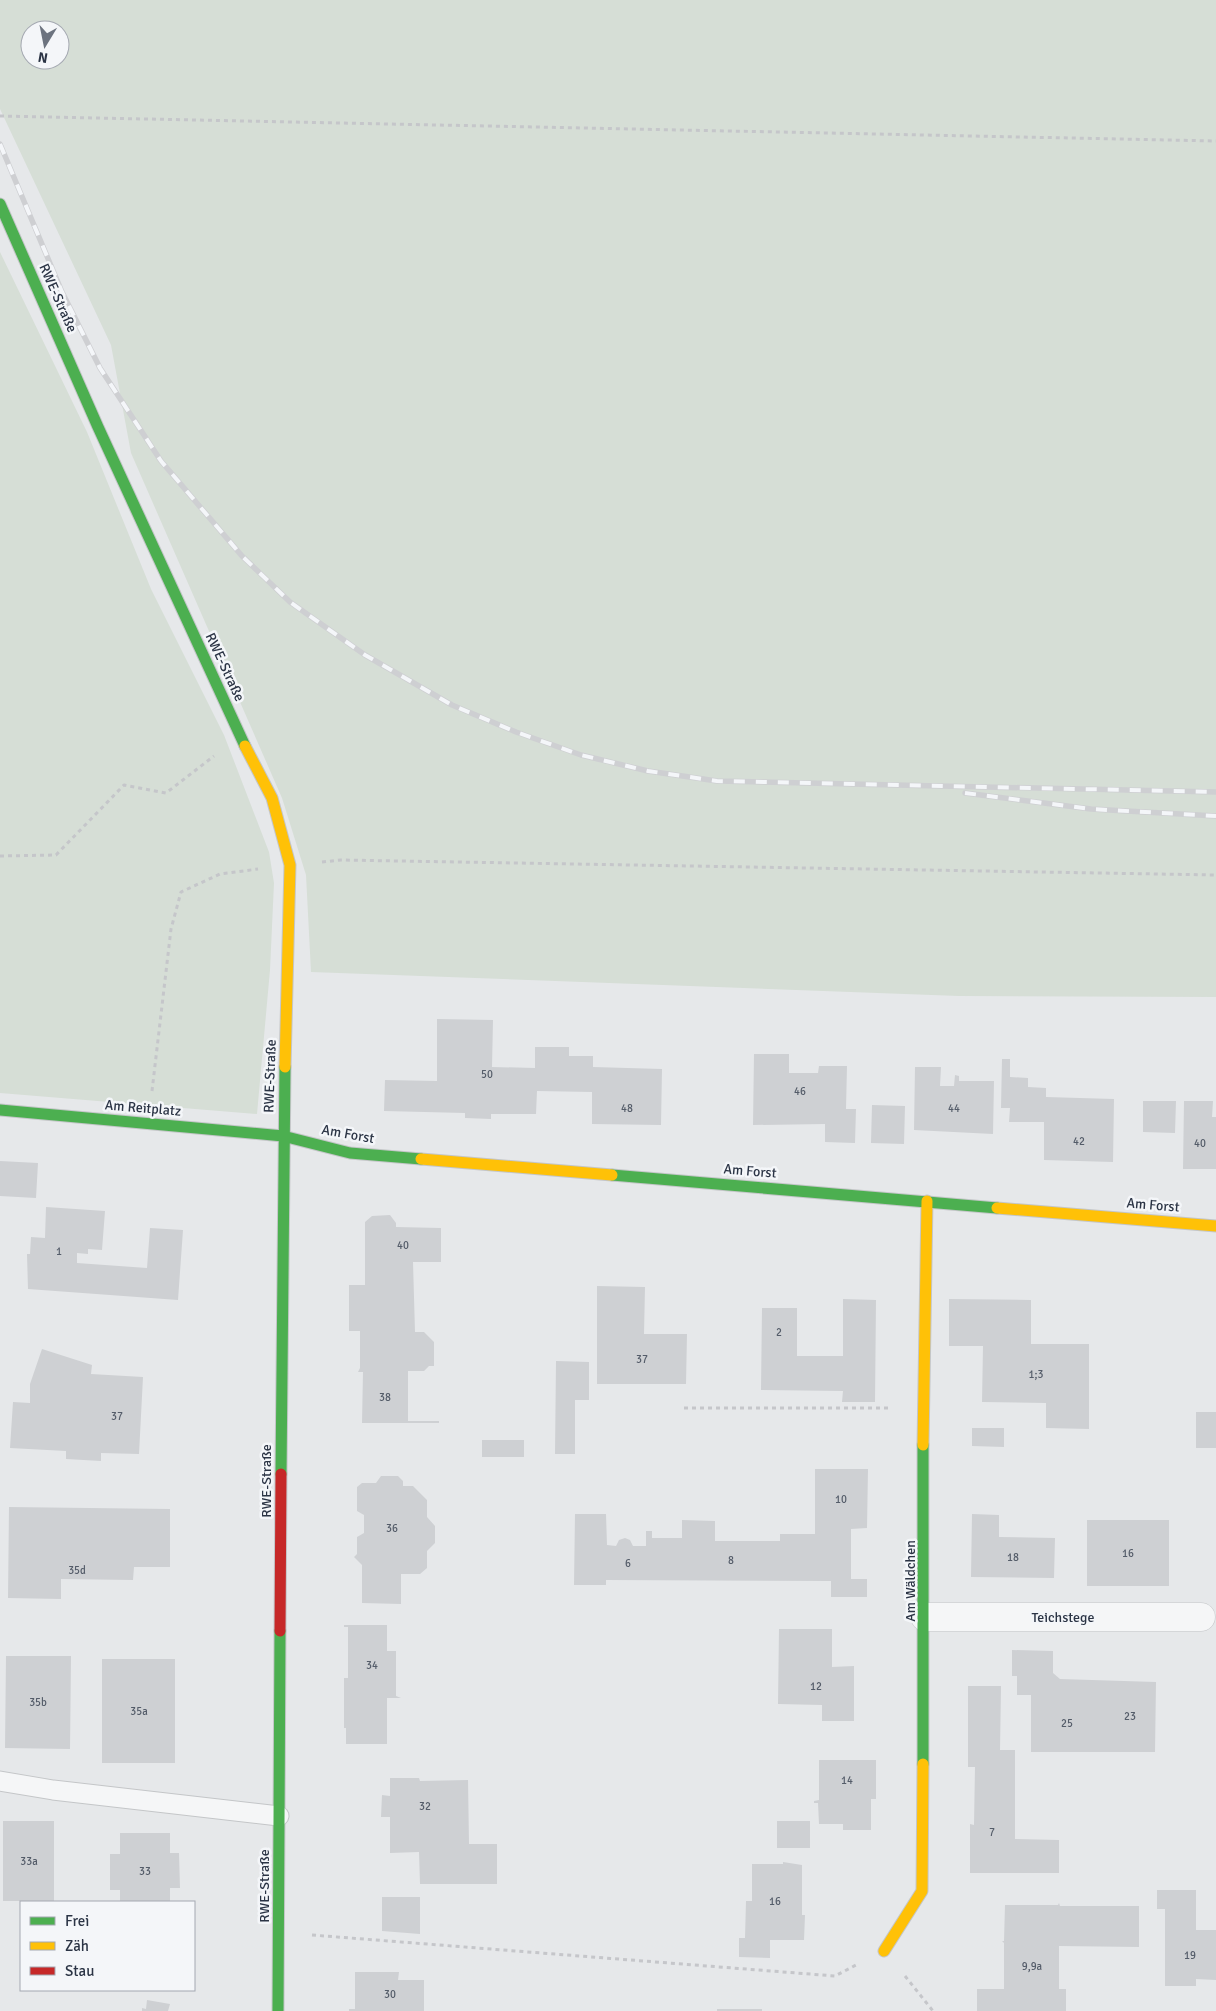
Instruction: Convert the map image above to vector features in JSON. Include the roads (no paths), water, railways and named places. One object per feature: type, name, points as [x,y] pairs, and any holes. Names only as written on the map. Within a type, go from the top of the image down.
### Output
[{"type":"street","name":"RWE-Straße","points":[[0,204],[98,427],[240,736],[272,798],[290,865],[283,1136],[278,2011]]},
{"type":"street","name":"Am Reitplatz","points":[[0,1110],[283,1136]]},
{"type":"street","name":"Am Forst","points":[[283,1136],[350,1152],[1216,1226]]},
{"type":"street","name":"Am Wäldchen","points":[[884,1951],[922,1891],[925,1617],[923,1408],[927,1201]]},
{"type":"street","name":"Teichstege","points":[[925,1617],[1201,1617]]},
{"type":"lane","points":[[0,1781],[53,1790],[279,1816]]},
{"type":"railway","points":[[0,144],[62,292],[100,368],[161,461],[242,556],[290,602],[365,655],[452,705],[516,732],[581,755],[648,771],[717,781],[1216,792]]},
{"type":"railway","points":[[965,793],[1091,809],[1216,816]]}]
